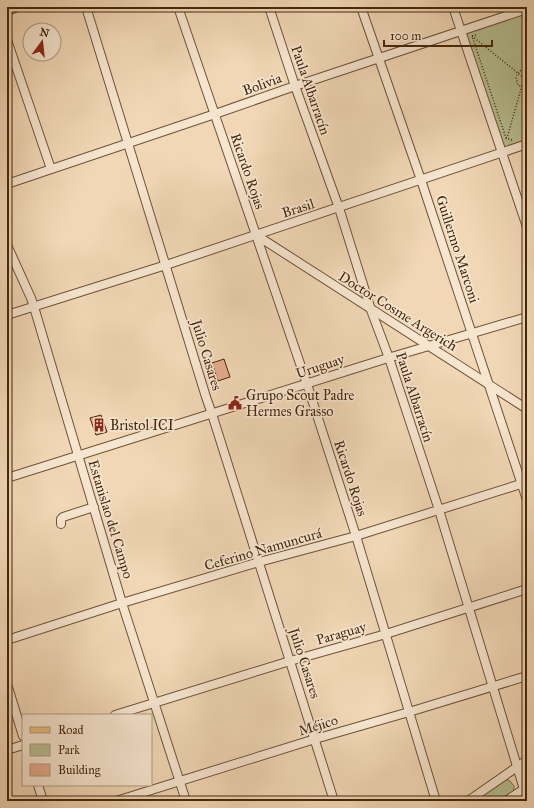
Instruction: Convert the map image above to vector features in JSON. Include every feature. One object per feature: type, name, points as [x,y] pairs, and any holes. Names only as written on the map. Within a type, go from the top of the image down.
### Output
[{"type":"main road","points":[[7,10],[15,7]]},
{"type":"street","name":"Julio Casares","points":[[86,7],[206,397],[334,801]]},
{"type":"street","name":"Ricardo Rojas","points":[[178,7],[307,384],[356,536],[436,801]]},
{"type":"street","name":"Paula Albarracín","points":[[269,7],[439,510],[527,798]]},
{"type":"street","name":"Guillermo Marconi","points":[[361,7],[524,483],[527,500]]},
{"type":"street","points":[[453,7],[527,227]]},
{"type":"street","name":"Bolivia","points":[[7,184],[527,9]]},
{"type":"street","points":[[7,40],[51,169]]},
{"type":"street","name":"Brasil","points":[[7,315],[166,265],[527,144]]},
{"type":"street","name":"Doctor Cosme Argerich","points":[[256,235],[371,310],[527,408]]},
{"type":"street","name":"Estanislao del Campo","points":[[7,245],[34,307],[122,603],[186,801]]},
{"type":"street","name":"Uruguay","points":[[7,478],[388,358],[527,317]]},
{"type":"street","name":"Ceferino Namuncurá","points":[[7,640],[122,603],[259,562],[356,536],[524,483]]},
{"type":"street","points":[[61,524],[63,517],[94,507]]},
{"type":"street","name":"Paraguay","points":[[118,714],[290,661],[386,634],[527,589]]},
{"type":"street","name":"Méjico","points":[[116,801],[315,739],[527,676]]},
{"type":"street","points":[[7,684],[22,733]]},
{"type":"street","points":[[7,750],[22,745]]},
{"type":"street","points":[[468,801],[527,760]]},
{"type":"street","points":[[38,786],[43,801]]},
{"type":"street","points":[[506,801],[525,788]]},
{"type":"path","points":[[462,31],[472,36],[526,78]]},
{"type":"path","points":[[472,36],[479,34]]},
{"type":"path","points":[[472,36],[506,138]]},
{"type":"path","points":[[506,138],[507,138],[522,87],[526,78],[527,69],[522,70],[516,76],[518,85],[522,87],[527,87]]},
{"type":"path","points":[[498,141],[506,138],[512,140],[517,139]]},
{"type":"green space","points":[[527,9],[527,144],[502,153],[462,31]]},
{"type":"green space","points":[[505,779],[510,781],[514,786],[514,792],[500,801],[475,801]]},
{"type":"building","points":[[224,359],[230,377],[218,381],[212,363]]},
{"type":"building","name":"Bristol ICI","points":[[101,415],[107,432],[96,435],[90,418]]},
{"type":"place","name":"Grupo Scout Padre Hermes Grasso","points":[[235,403]]},
{"type":"place","name":"Bristol ICI","points":[[99,425]]}]
